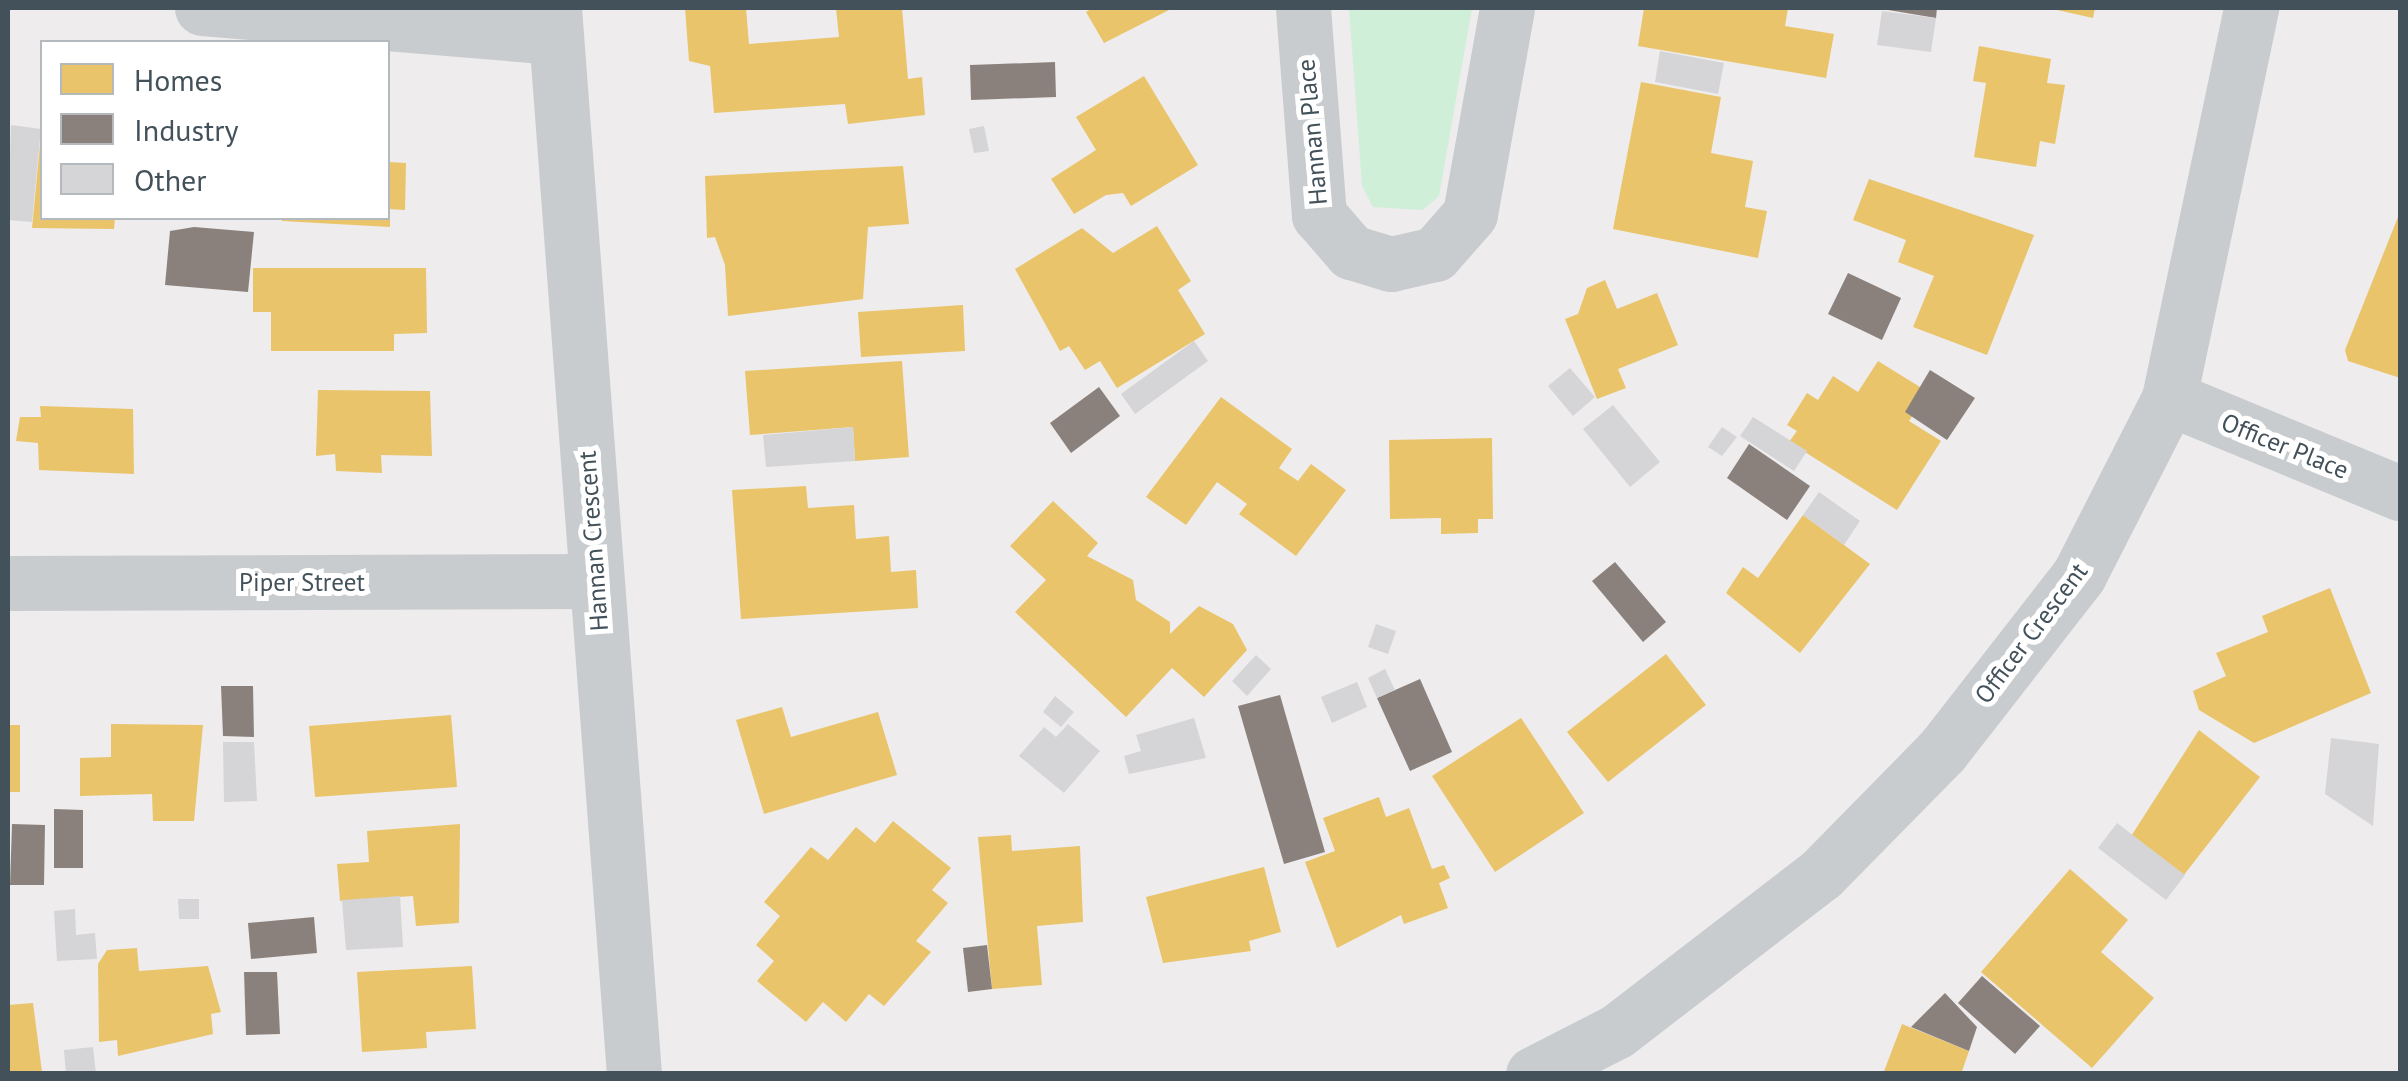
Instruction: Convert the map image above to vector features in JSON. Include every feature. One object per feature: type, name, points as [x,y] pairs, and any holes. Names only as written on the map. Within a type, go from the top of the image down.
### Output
[{"type":"street","points":[[202,8],[554,22]]},
{"type":"street","name":"Hannan Place","points":[[1302,8],[1319,216],[1351,252],[1391,264],[1434,254],[1470,214],[1507,8]]},
{"type":"street","name":"Officer Crescent","points":[[1533,1074],[1628,1052],[1821,874],[1942,751],[2079,575],[2169,398],[2251,8]]},
{"type":"street","name":"Hannan Crescent","points":[[554,22],[634,1074]]},
{"type":"street","name":"Officer Place","points":[[2169,398],[2400,493]]},
{"type":"street","name":"Piper Street","points":[[8,583],[596,581]]},
{"type":"green space","points":[[1349,8],[1472,8],[1439,196],[1423,210],[1373,207],[1362,186]]},
{"type":"building: Homes","points":[[685,8],[746,8],[749,44],[839,37],[836,8],[902,8],[908,79],[922,77],[925,115],[848,124],[845,104],[714,113],[710,66],[689,61]]},
{"type":"building: Homes","points":[[1093,8],[1173,8],[1104,43],[1086,12]]},
{"type":"building: Homes","points":[[1644,8],[1788,8],[1785,26],[1834,34],[1826,78],[1638,46]]},
{"type":"building: Homes","points":[[2048,8],[2095,8],[2093,18]]},
{"type":"building: Homes","points":[[1979,46],[2051,59],[2047,83],[2065,85],[2055,144],[2040,141],[2036,167],[1974,157],[1986,83],[1973,81]]},
{"type":"building: Homes","points":[[1144,76],[1198,165],[1131,206],[1123,193],[1106,195],[1074,214],[1051,179],[1096,150],[1076,117]]},
{"type":"building: Homes","points":[[1641,82],[1721,97],[1711,153],[1753,161],[1745,207],[1767,211],[1758,258],[1613,229]]},
{"type":"building: Homes","points":[[40,145],[40,220],[115,220],[114,229],[32,228]]},
{"type":"building: Homes","points":[[390,162],[406,163],[405,210],[390,209]]},
{"type":"building: Homes","points":[[903,166],[909,224],[868,227],[863,299],[728,316],[725,265],[715,237],[707,238],[705,176]]},
{"type":"building: Homes","points":[[1869,179],[2034,235],[1987,355],[1913,327],[1934,276],[1898,262],[1906,240],[1853,220]]},
{"type":"building: Homes","points":[[2400,212],[2400,378],[2348,361],[2345,350]]},
{"type":"building: Homes","points":[[390,220],[390,227],[282,221]]},
{"type":"building: Homes","points":[[1157,226],[1191,281],[1178,290],[1205,334],[1117,388],[1100,361],[1085,370],[1069,346],[1060,351],[1015,269],[1082,228],[1113,253]]},
{"type":"building: Homes","points":[[253,268],[426,268],[427,333],[394,334],[394,351],[271,351],[271,312],[253,312]]},
{"type":"building: Homes","points":[[1605,280],[1617,309],[1657,293],[1678,345],[1618,369],[1626,388],[1597,399],[1565,319],[1578,314],[1587,288]]},
{"type":"building: Homes","points":[[963,305],[965,351],[861,357],[858,312]]},
{"type":"building: Homes","points":[[902,361],[909,457],[855,461],[853,427],[750,435],[745,371]]},
{"type":"building: Homes","points":[[1878,361],[1928,392],[1909,421],[1941,441],[1897,510],[1789,442],[1797,431],[1787,425],[1807,393],[1818,400],[1833,376],[1858,392]]},
{"type":"building: Homes","points":[[318,390],[430,391],[432,456],[381,455],[382,473],[336,471],[335,454],[316,456]]},
{"type":"building: Homes","points":[[1221,397],[1292,449],[1279,468],[1298,481],[1311,464],[1346,490],[1296,556],[1239,514],[1247,504],[1217,482],[1186,525],[1146,497]]},
{"type":"building: Homes","points":[[40,406],[133,409],[134,474],[39,470],[38,443],[16,441],[20,417],[41,417]]},
{"type":"building: Homes","points":[[1492,438],[1493,519],[1478,519],[1478,533],[1441,534],[1441,518],[1390,519],[1389,440]]},
{"type":"building: Homes","points":[[806,486],[808,508],[854,505],[856,539],[889,536],[891,572],[916,570],[918,608],[741,619],[732,490]]},
{"type":"building: Homes","points":[[1053,501],[1098,543],[1087,556],[1133,580],[1136,600],[1170,622],[1170,634],[1199,606],[1233,624],[1247,650],[1204,697],[1172,668],[1126,717],[1015,612],[1046,580],[1010,546]]},
{"type":"building: Homes","points":[[1803,515],[1870,564],[1800,653],[1726,593],[1743,567],[1758,578]]},
{"type":"building: Homes","points":[[2330,588],[2371,693],[2254,743],[2199,710],[2193,691],[2226,676],[2216,653],[2268,632],[2262,616]]},
{"type":"building: Homes","points":[[1666,654],[1706,705],[1608,782],[1567,732]]},
{"type":"building: Homes","points":[[782,707],[791,737],[878,712],[897,775],[764,814],[736,720]]},
{"type":"building: Homes","points":[[451,715],[457,787],[315,797],[309,726]]},
{"type":"building: Homes","points":[[1521,718],[1584,813],[1495,872],[1432,776]]},
{"type":"building: Homes","points":[[111,724],[203,725],[194,821],[153,821],[152,794],[80,796],[80,758],[111,757]]},
{"type":"building: Homes","points":[[8,725],[20,725],[20,792],[8,792]]},
{"type":"building: Homes","points":[[2199,730],[2260,777],[2180,880],[2128,841]]},
{"type":"building: Homes","points":[[1379,797],[1386,817],[1409,808],[1432,869],[1444,865],[1450,878],[1439,883],[1448,908],[1404,924],[1401,915],[1337,948],[1305,862],[1335,851],[1323,818]]},
{"type":"building: Homes","points":[[893,821],[951,868],[932,890],[948,903],[916,941],[931,952],[884,1006],[869,994],[846,1022],[823,1002],[806,1022],[757,981],[774,961],[756,945],[780,916],[764,902],[811,847],[828,860],[856,827],[875,843]]},
{"type":"building: Homes","points":[[460,824],[459,923],[416,926],[413,896],[340,901],[337,864],[369,862],[367,831]]},
{"type":"building: Homes","points":[[1011,835],[1012,851],[1080,846],[1083,922],[1037,926],[1042,985],[992,989],[978,837]]},
{"type":"building: Homes","points":[[1264,867],[1281,932],[1249,941],[1251,951],[1163,963],[1146,897]]},
{"type":"building: Homes","points":[[2070,869],[2128,920],[2101,952],[2154,998],[2092,1068],[1981,972]]},
{"type":"building: Homes","points":[[137,948],[139,971],[208,966],[221,1012],[211,1014],[213,1034],[118,1056],[117,1040],[99,1042],[98,964],[107,950]]},
{"type":"building: Homes","points":[[472,966],[476,1029],[426,1032],[427,1048],[362,1052],[357,972]]},
{"type":"building: Homes","points":[[33,1003],[42,1072],[8,1074],[8,1005]]},
{"type":"building: Homes","points":[[1902,1024],[1969,1051],[1961,1074],[1883,1074]]},
{"type":"building: Industry","points":[[1876,8],[1937,8],[1936,18]]},
{"type":"building: Industry","points":[[1055,62],[1056,97],[971,100],[970,65]]},
{"type":"building: Industry","points":[[194,227],[254,232],[248,292],[165,285],[170,231]]},
{"type":"building: Industry","points":[[1848,273],[1901,298],[1882,340],[1828,314]]},
{"type":"building: Industry","points":[[1930,370],[1975,398],[1947,440],[1905,412]]},
{"type":"building: Industry","points":[[1099,387],[1120,416],[1071,453],[1050,423]]},
{"type":"building: Industry","points":[[1749,444],[1810,486],[1787,520],[1727,478]]},
{"type":"building: Industry","points":[[1615,562],[1666,622],[1643,642],[1592,581]]},
{"type":"building: Industry","points":[[1420,679],[1452,752],[1410,771],[1377,698]]},
{"type":"building: Industry","points":[[221,686],[253,686],[254,737],[223,736]]},
{"type":"building: Industry","points":[[1280,695],[1325,852],[1284,864],[1238,706]]},
{"type":"building: Industry","points":[[54,809],[83,810],[83,868],[54,868]]},
{"type":"building: Industry","points":[[12,824],[45,825],[44,885],[10,885]]},
{"type":"building: Industry","points":[[314,917],[317,953],[251,959],[248,923]]},
{"type":"building: Industry","points":[[987,945],[992,989],[968,992],[963,948]]},
{"type":"building: Industry","points":[[244,972],[277,972],[280,1034],[246,1035]]},
{"type":"building: Industry","points":[[1982,976],[2040,1026],[2015,1054],[1958,1003]]},
{"type":"building: Industry","points":[[1945,993],[1977,1027],[1969,1051],[1911,1027]]},
{"type":"building: Other","points":[[1882,11],[1936,18],[1931,52],[1877,45]]},
{"type":"building: Other","points":[[1660,51],[1724,63],[1718,94],[1655,82]]},
{"type":"building: Other","points":[[11,125],[40,129],[32,222],[8,220]]},
{"type":"building: Other","points":[[984,126],[989,151],[974,153],[969,129]]},
{"type":"building: Other","points":[[1194,341],[1208,361],[1135,414],[1121,394]]},
{"type":"building: Other","points":[[1570,368],[1595,397],[1573,416],[1548,386]]},
{"type":"building: Other","points":[[1613,405],[1660,462],[1630,487],[1583,429]]},
{"type":"building: Other","points":[[1753,417],[1807,451],[1794,471],[1740,436]]},
{"type":"building: Other","points":[[853,427],[855,461],[766,467],[763,435]]},
{"type":"building: Other","points":[[1722,427],[1737,437],[1722,456],[1708,447]]},
{"type":"building: Other","points":[[1819,492],[1860,521],[1844,545],[1803,515]]},
{"type":"building: Other","points":[[1376,624],[1396,631],[1388,654],[1368,647]]},
{"type":"building: Other","points":[[1256,655],[1271,669],[1247,696],[1232,681]]},
{"type":"building: Other","points":[[1385,669],[1395,690],[1377,698],[1368,678]]},
{"type":"building: Other","points":[[1357,682],[1367,707],[1332,723],[1321,697]]},
{"type":"building: Other","points":[[1055,696],[1074,712],[1061,727],[1043,712]]},
{"type":"building: Other","points":[[1194,718],[1206,758],[1129,774],[1124,756],[1141,751],[1136,735]]},
{"type":"building: Other","points":[[1068,724],[1100,751],[1064,793],[1019,756],[1044,727],[1056,737]]},
{"type":"building: Other","points":[[2331,738],[2379,744],[2373,826],[2325,794]]},
{"type":"building: Other","points":[[223,742],[254,742],[257,801],[224,802]]},
{"type":"building: Other","points":[[2117,823],[2185,875],[2166,900],[2098,848]]},
{"type":"building: Other","points":[[400,896],[403,947],[346,950],[342,900]]},
{"type":"building: Other","points":[[178,899],[199,899],[199,919],[179,919]]},
{"type":"building: Other","points":[[75,909],[76,935],[95,933],[97,959],[57,961],[54,911]]},
{"type":"building: Other","points":[[93,1047],[96,1074],[66,1074],[64,1050]]}]
